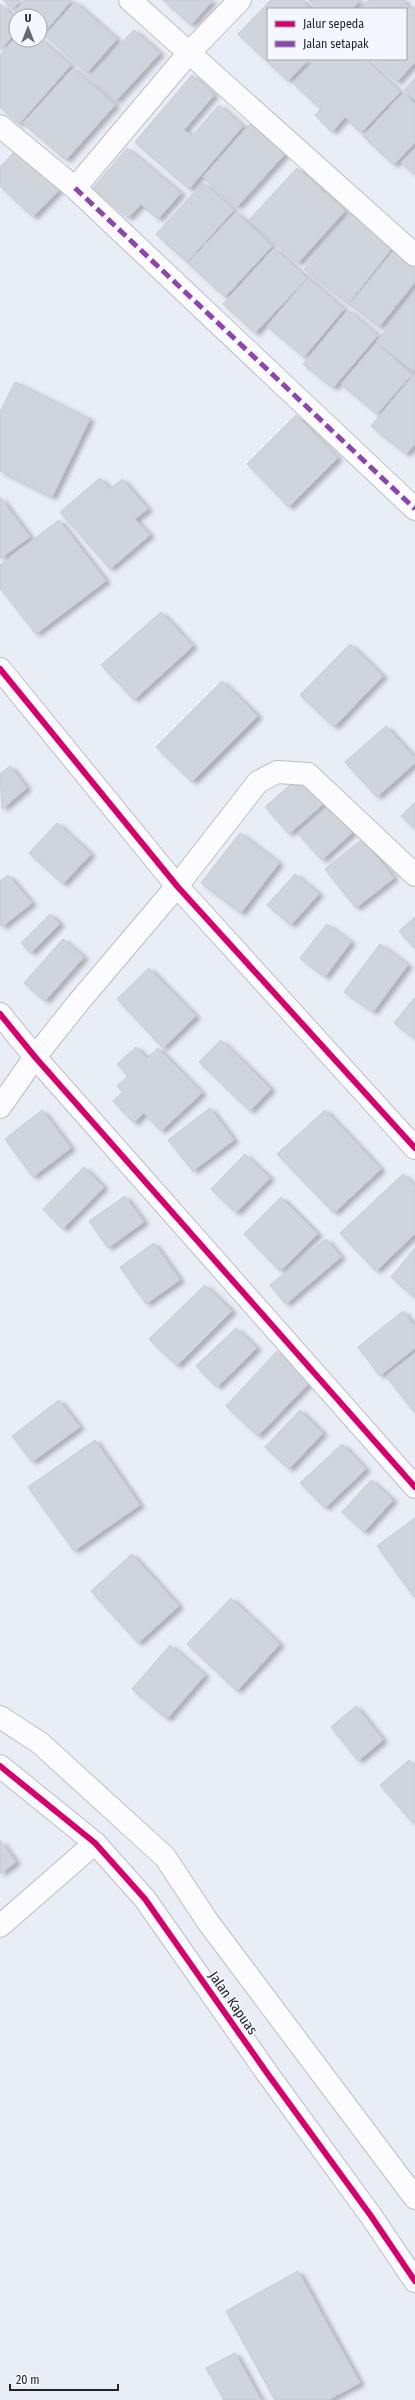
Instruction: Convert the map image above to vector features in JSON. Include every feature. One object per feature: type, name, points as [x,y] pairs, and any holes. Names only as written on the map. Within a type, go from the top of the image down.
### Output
[{"type":"street","points":[[130,0],[188,54],[415,255]]},
{"type":"street","points":[[75,188],[188,54],[240,0]]},
{"type":"street","points":[[0,126],[75,188],[415,509]]},
{"type":"street","points":[[0,669],[177,886],[415,1148]]},
{"type":"street","points":[[0,1107],[35,1057],[77,1004],[177,886],[258,782],[277,772],[308,774],[415,876]]},
{"type":"street","points":[[0,1014],[35,1057],[415,1487]]},
{"type":"street","name":"Jalan Kapuas","points":[[0,1717],[40,1743],[165,1857],[208,1922],[415,2198]]},
{"type":"street","name":"Jalan Kapuas","points":[[0,1766],[95,1844],[145,1899],[371,2216],[415,2281]]},
{"type":"street","points":[[0,1926],[95,1844]]},
{"type":"building","points":[[3,0],[21,0],[14,8]]},
{"type":"building","points":[[25,0],[72,0],[48,28],[48,8],[18,8]]},
{"type":"building","points":[[163,0],[213,0],[191,25]]},
{"type":"building","points":[[271,0],[302,0],[310,8],[267,8],[267,60],[308,60],[288,81],[238,34]]},
{"type":"building","points":[[309,0],[361,0],[353,8],[318,8]]},
{"type":"building","points":[[369,0],[405,0],[403,2],[412,10],[415,6],[415,62],[397,82],[373,60],[407,60],[407,8],[361,8]]},
{"type":"building","points":[[75,2],[117,39],[87,73],[48,38],[48,32]]},
{"type":"building","points":[[0,4],[8,12],[8,41],[0,50]]},
{"type":"building","points":[[134,30],[160,53],[116,101],[89,77]]},
{"type":"building","points":[[8,46],[8,48],[48,48],[48,46],[71,65],[19,124],[0,107],[0,55]]},
{"type":"building","points":[[315,60],[366,60],[400,92],[361,133],[345,117],[332,132],[315,115],[321,109],[293,83]]},
{"type":"building","points":[[73,68],[115,105],[66,160],[23,123]]},
{"type":"building","points":[[192,75],[214,95],[184,130],[192,136],[219,105],[243,126],[189,189],[135,142]]},
{"type":"building","points":[[415,78],[415,101],[404,90]]},
{"type":"building","points":[[403,93],[415,104],[415,142],[394,165],[363,136]]},
{"type":"building","points":[[250,124],[285,154],[237,207],[203,177]]},
{"type":"building","points":[[127,148],[181,193],[158,219],[141,204],[128,218],[93,188]]},
{"type":"building","points":[[415,148],[415,175],[401,163]]},
{"type":"building","points":[[16,150],[59,190],[33,217],[0,186],[0,167]]},
{"type":"building","points":[[297,168],[345,211],[298,263],[249,220]]},
{"type":"building","points":[[203,183],[234,210],[187,262],[156,234]]},
{"type":"building","points":[[236,212],[272,246],[225,297],[188,263]]},
{"type":"building","points":[[350,213],[393,247],[348,304],[304,269]]},
{"type":"building","points":[[274,248],[307,278],[255,333],[223,304]]},
{"type":"building","points":[[394,250],[415,267],[415,282],[379,327],[350,304]]},
{"type":"building","points":[[308,278],[344,309],[304,357],[267,326]]},
{"type":"building","points":[[415,293],[415,368],[413,371],[376,342]]},
{"type":"building","points":[[348,310],[378,335],[333,388],[303,364]]},
{"type":"building","points":[[376,343],[412,374],[377,414],[341,384]]},
{"type":"building","points":[[415,373],[415,444],[406,454],[371,426]]},
{"type":"building","points":[[15,382],[90,419],[52,497],[0,471],[0,412]]},
{"type":"building","points":[[296,415],[338,458],[289,507],[247,464]]},
{"type":"building","points":[[100,478],[110,489],[122,479],[148,509],[135,519],[150,535],[110,569],[60,512]]},
{"type":"building","points":[[0,497],[30,537],[0,559]]},
{"type":"building","points":[[59,520],[106,581],[36,634],[0,588],[0,565]]},
{"type":"building","points":[[161,612],[193,646],[134,700],[101,665]]},
{"type":"building","points":[[350,644],[383,676],[334,727],[300,695]]},
{"type":"building","points":[[222,681],[258,716],[192,782],[156,747]]},
{"type":"building","points":[[386,726],[415,758],[415,763],[377,797],[345,762]]},
{"type":"building","points":[[10,766],[27,788],[2,809],[0,774]]},
{"type":"building","points":[[299,777],[323,804],[289,834],[265,807]]},
{"type":"building","points":[[415,802],[415,829],[401,816]]},
{"type":"building","points":[[329,807],[353,832],[322,860],[299,835]]},
{"type":"building","points":[[57,823],[91,854],[63,884],[29,853]]},
{"type":"building","points":[[240,833],[279,863],[241,913],[201,883]]},
{"type":"building","points":[[362,839],[394,878],[356,908],[325,869]]},
{"type":"building","points":[[295,874],[319,894],[291,925],[267,905]]},
{"type":"building","points":[[8,875],[32,903],[2,927],[0,924],[0,881]]},
{"type":"building","points":[[50,914],[60,924],[31,953],[21,943]]},
{"type":"building","points":[[415,917],[415,949],[399,931]]},
{"type":"building","points":[[327,924],[351,942],[325,977],[300,958]]},
{"type":"building","points":[[63,939],[84,957],[45,1001],[24,983]]},
{"type":"building","points":[[380,944],[408,965],[373,1012],[344,992]]},
{"type":"building","points":[[149,968],[196,1016],[163,1048],[117,999]]},
{"type":"building","points":[[415,997],[415,1039],[394,1023]]},
{"type":"building","points":[[221,1040],[271,1089],[250,1111],[199,1062]]},
{"type":"building","points":[[136,1047],[147,1058],[158,1048],[202,1093],[161,1131],[144,1113],[134,1123],[113,1101],[123,1092],[117,1086],[128,1076],[117,1064]]},
{"type":"building","points":[[210,1108],[234,1140],[193,1171],[168,1140]]},
{"type":"building","points":[[42,1110],[71,1148],[33,1177],[5,1139]]},
{"type":"building","points":[[325,1110],[381,1169],[334,1213],[277,1154]]},
{"type":"building","points":[[245,1154],[270,1178],[236,1213],[211,1189]]},
{"type":"building","points":[[84,1167],[104,1187],[63,1229],[43,1209]]},
{"type":"building","points":[[403,1174],[415,1187],[415,1234],[376,1271],[340,1233]]},
{"type":"building","points":[[125,1196],[144,1222],[108,1248],[89,1221]]},
{"type":"building","points":[[281,1197],[318,1234],[280,1271],[244,1234]]},
{"type":"building","points":[[326,1239],[341,1257],[286,1304],[270,1285]]},
{"type":"building","points":[[154,1243],[180,1280],[146,1304],[120,1267]]},
{"type":"building","points":[[415,1248],[415,1298],[391,1277]]},
{"type":"building","points":[[205,1285],[232,1311],[177,1366],[149,1339]]},
{"type":"building","points":[[403,1311],[415,1327],[415,1348],[380,1376],[358,1347]]},
{"type":"building","points":[[236,1328],[257,1348],[217,1387],[196,1366]]},
{"type":"building","points":[[277,1351],[310,1382],[258,1436],[226,1406]]},
{"type":"building","points":[[415,1353],[415,1413],[386,1376]]},
{"type":"building","points":[[59,1400],[80,1427],[32,1462],[12,1436]]},
{"type":"building","points":[[300,1410],[323,1433],[289,1469],[265,1447]]},
{"type":"building","points":[[95,1440],[140,1505],[74,1551],[28,1487]]},
{"type":"building","points":[[342,1444],[366,1469],[325,1508],[300,1483]]},
{"type":"building","points":[[371,1480],[393,1500],[364,1532],[342,1512]]},
{"type":"building","points":[[415,1518],[415,1596],[414,1597],[377,1546]]},
{"type":"building","points":[[132,1554],[179,1606],[138,1643],[91,1591]]},
{"type":"building","points":[[231,1598],[280,1644],[237,1691],[187,1644]]},
{"type":"building","points":[[170,1645],[205,1675],[167,1719],[132,1689]]},
{"type":"building","points":[[356,1706],[383,1740],[358,1761],[331,1727]]},
{"type":"building","points":[[409,1760],[415,1767],[415,1820],[412,1822],[380,1785]]},
{"type":"building","points":[[0,1840],[16,1862],[0,1874]]},
{"type":"building","points":[[298,2271],[360,2383],[328,2400],[275,2400],[226,2311]]},
{"type":"building","points":[[235,2353],[261,2400],[224,2400],[206,2368]]},
{"type":"marked path","points":[[75,188],[415,509]]},
{"type":"cycle path","points":[[0,669],[177,886],[415,1148]]},
{"type":"cycle path","points":[[0,1014],[35,1057],[415,1487]]},
{"type":"cycle path","points":[[0,1766],[95,1843],[145,1899],[267,2073],[371,2216],[415,2281]]}]
